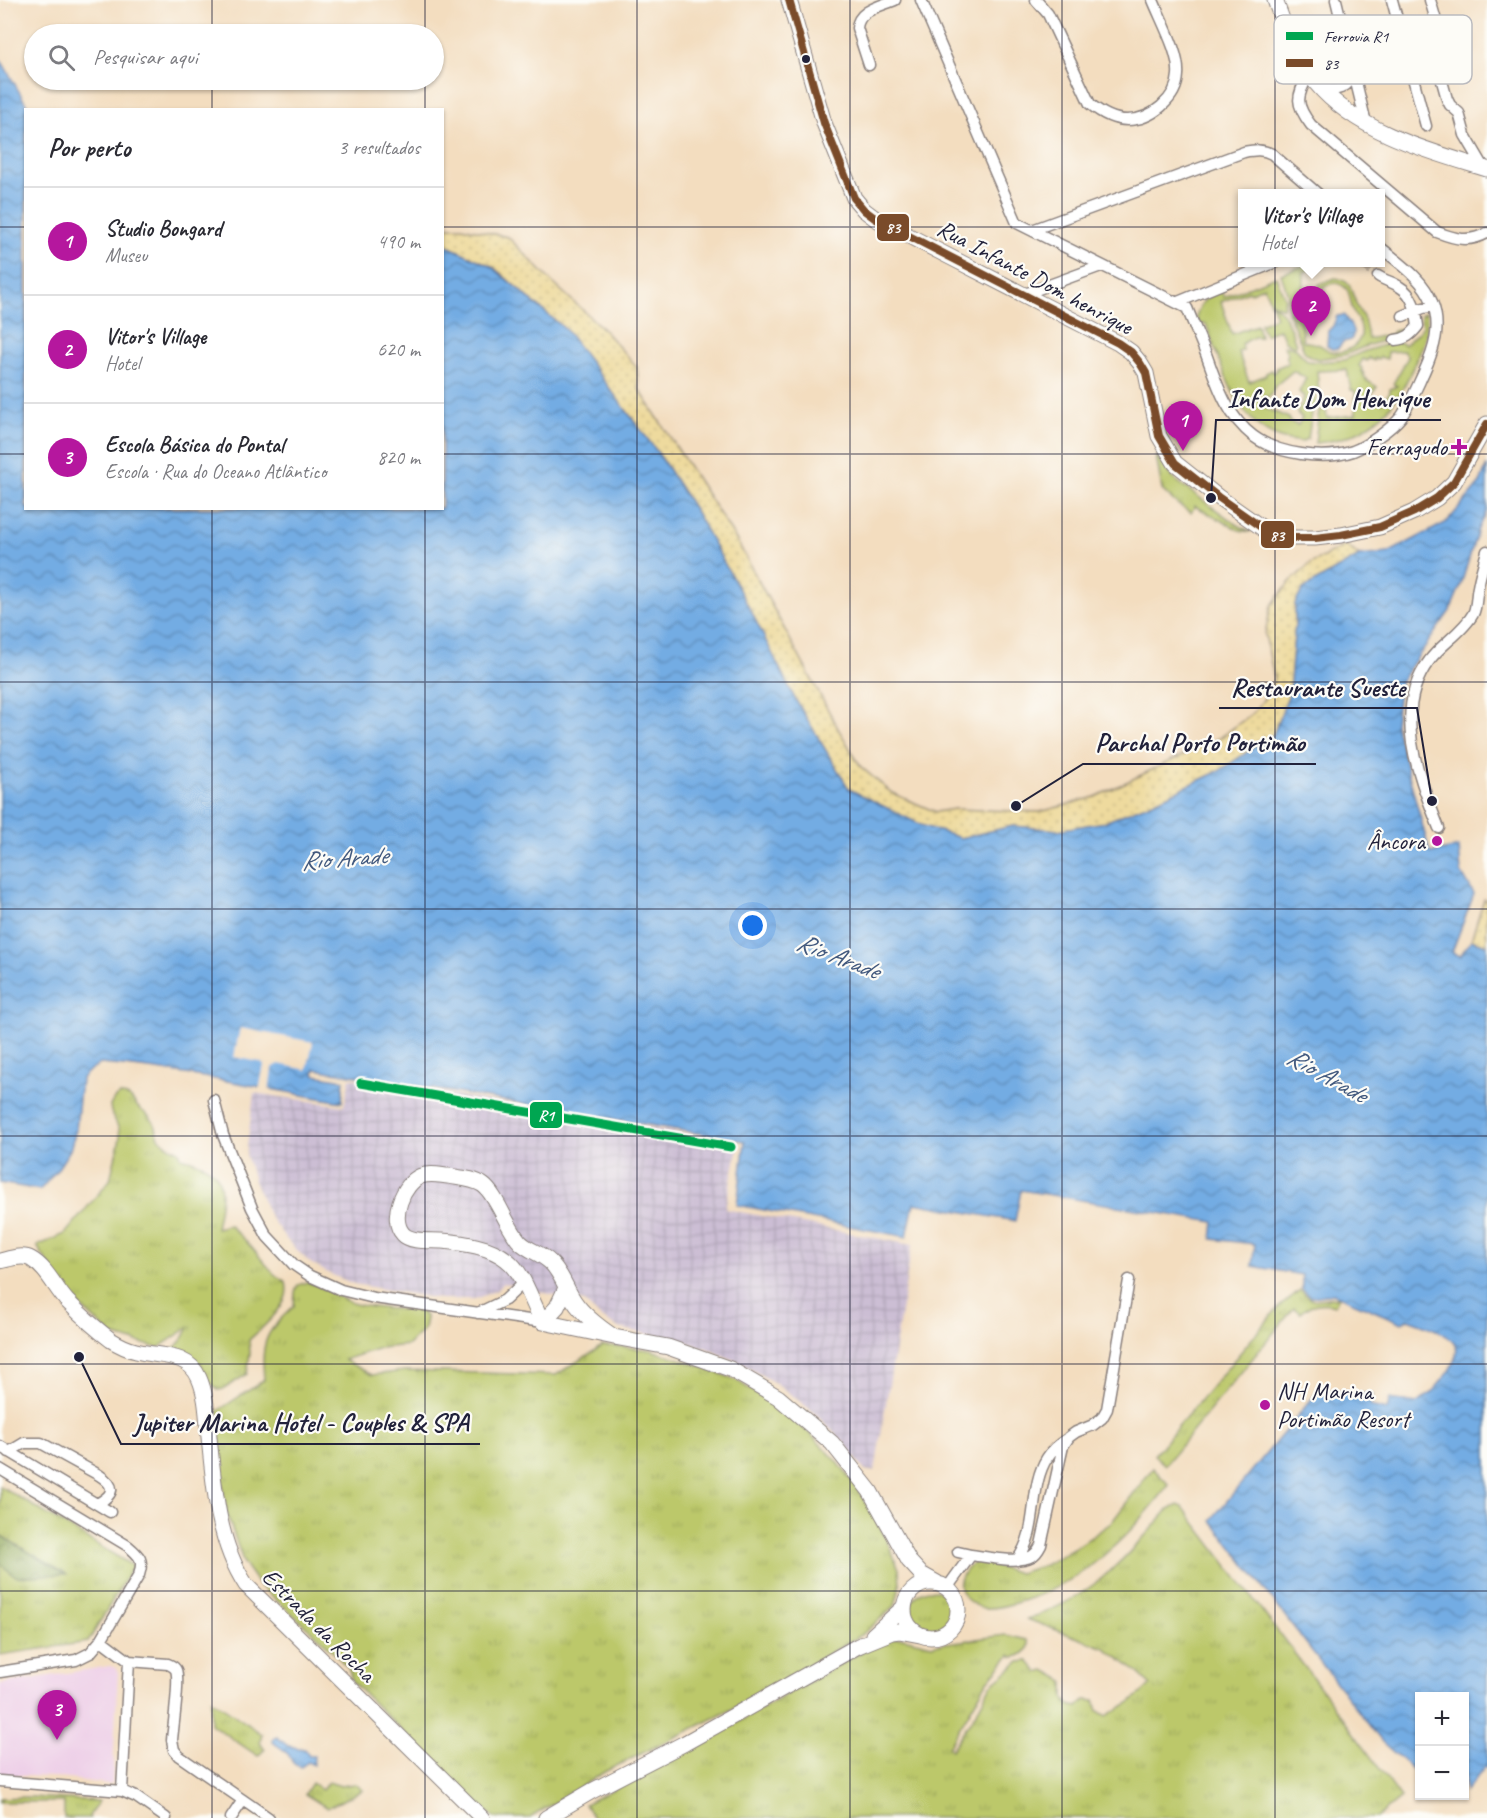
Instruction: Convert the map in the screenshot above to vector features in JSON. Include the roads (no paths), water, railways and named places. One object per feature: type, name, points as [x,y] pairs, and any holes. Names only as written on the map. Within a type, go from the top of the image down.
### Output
[{"type":"street","name":"Rua Infante Dom henrique","points":[[789,0],[824,123],[854,198],[864,210],[876,219],[1118,343],[1131,352],[1146,373],[1159,436],[1175,463],[1209,491],[1268,532],[1288,537],[1315,538],[1380,526],[1414,512],[1437,498],[1454,482],[1487,425]]},
{"type":"street","points":[[869,65],[857,23],[868,11],[895,0]]},
{"type":"street","points":[[921,0],[1017,223],[1187,308],[1222,399],[1236,419],[1252,435],[1269,446],[1310,455],[1334,455],[1354,451],[1383,434],[1400,417],[1417,388],[1431,352],[1437,333],[1437,319],[1424,287],[1385,250]]},
{"type":"street","points":[[1036,0],[1048,14],[1090,104],[1113,118],[1128,120],[1143,117],[1157,110],[1168,100],[1175,89],[1178,76],[1178,62],[1153,0]]},
{"type":"street","points":[[1275,0],[1281,15]]},
{"type":"street","points":[[1336,0],[1340,15]]},
{"type":"street","points":[[1392,0],[1396,15]]},
{"type":"street","points":[[1431,0],[1435,15]]},
{"type":"street","points":[[1305,84],[1301,88],[1300,111],[1311,125],[1437,232],[1458,240],[1480,237],[1487,232]]},
{"type":"street","points":[[1318,84],[1333,100],[1366,123],[1408,143],[1486,169]]},
{"type":"street","points":[[1322,84],[1333,91],[1347,84]]},
{"type":"street","points":[[1357,84],[1366,123]]},
{"type":"street","points":[[1414,84],[1425,126]]},
{"type":"street","points":[[1443,84],[1450,105],[1459,113],[1465,135],[1486,169]]},
{"type":"street","points":[[1032,230],[1244,152],[1255,150],[1263,150],[1272,154],[1312,189]]},
{"type":"street","points":[[1022,295],[1101,266]]},
{"type":"street","points":[[1178,302],[1264,267]]},
{"type":"street","points":[[1378,276],[1403,288],[1411,298],[1415,312],[1418,326],[1405,339],[1395,340]]},
{"type":"street","points":[[1403,316],[1433,306]]},
{"type":"street","points":[[1439,828],[1412,747],[1411,702],[1419,679],[1429,661],[1474,613],[1478,585],[1487,551]]},
{"type":"street","points":[[214,1100],[223,1136],[252,1208],[267,1236],[294,1265],[310,1276],[341,1290],[374,1298],[543,1322],[668,1347],[730,1369],[778,1397],[832,1443],[870,1491],[893,1534],[916,1569],[942,1586],[957,1602],[958,1613],[954,1624],[942,1635],[931,1637],[899,1631],[858,1646],[546,1818]]},
{"type":"street","points":[[543,1322],[518,1272],[496,1252],[481,1247],[406,1237],[398,1226],[397,1219],[404,1192],[410,1183],[431,1173],[470,1179],[484,1185],[519,1240],[530,1251],[543,1256],[552,1263],[575,1302],[592,1322],[614,1337]]},
{"type":"street","name":"Estrada da Rocha","points":[[0,1261],[24,1257],[31,1259],[48,1275],[68,1302],[110,1339],[135,1351],[182,1360],[193,1369],[201,1381],[225,1539],[238,1573],[246,1585],[482,1818]]},
{"type":"street","points":[[1017,1560],[1026,1546],[1041,1470],[1047,1458],[1069,1437],[1102,1418],[1107,1409],[1129,1280]]},
{"type":"street","points":[[478,1313],[505,1300],[524,1282]]},
{"type":"street","points":[[543,1322],[557,1307],[566,1288]]},
{"type":"street","points":[[958,1552],[1017,1560],[1036,1553],[1041,1545],[1060,1458],[1069,1437]]},
{"type":"street","points":[[5,1449],[24,1443],[41,1443],[99,1475],[107,1480],[111,1494],[97,1504]]},
{"type":"street","points":[[5,1449],[110,1512]]},
{"type":"street","points":[[0,1469],[128,1546],[140,1558],[142,1566],[101,1640],[84,1658],[0,1672]]},
{"type":"street","points":[[893,1534],[907,1575],[904,1612],[907,1623],[920,1635]]},
{"type":"street","points":[[942,1586],[971,1555]]},
{"type":"street","points":[[858,1646],[905,1604],[915,1588],[926,1583],[942,1586]]},
{"type":"street","points":[[101,1640],[129,1660],[173,1666],[177,1681],[172,1740],[174,1750],[179,1756],[269,1818]]},
{"type":"street","points":[[122,1791],[129,1660]]},
{"type":"street","points":[[0,1781],[122,1791],[136,1797],[166,1818]]},
{"type":"street","points":[[231,1818],[243,1800]]},
{"type":"water","name":"Rio Arade","points":[[0,58],[28,108],[24,108],[24,510],[444,510],[444,244],[491,266],[566,330],[658,453],[697,514],[752,613],[795,699],[849,789],[921,825],[960,838],[1013,826],[1058,830],[1105,822],[1219,771],[1273,735],[1289,694],[1295,604],[1303,589],[1359,556],[1388,553],[1447,522],[1480,483],[1487,465],[1487,510],[1478,529],[1461,585],[1450,611],[1400,682],[1395,724],[1430,853],[1459,847],[1461,872],[1474,894],[1452,952],[1460,956],[1471,940],[1487,945],[1487,1765],[1469,1787],[1469,1692],[1415,1692],[1415,1771],[1382,1742],[1211,1520],[1320,1389],[1373,1395],[1370,1406],[1387,1410],[1390,1399],[1417,1403],[1434,1390],[1447,1374],[1456,1357],[1456,1347],[1442,1333],[1408,1319],[1402,1323],[1334,1294],[1311,1297],[1302,1289],[1302,1275],[1252,1266],[1255,1244],[1212,1239],[1214,1222],[1021,1190],[1015,1221],[914,1203],[907,1237],[737,1205],[745,1141],[315,1069],[314,1075],[344,1080],[342,1102],[191,1075],[100,1064],[81,1079],[76,1130],[70,1150],[40,1190],[0,1183]]},
{"type":"water","points":[[1344,315],[1352,327],[1353,336],[1351,340],[1332,349],[1327,346],[1328,331],[1337,316]]},
{"type":"water","points":[[277,1737],[288,1746],[304,1749],[309,1756],[314,1756],[313,1765],[308,1762],[301,1767],[294,1764],[288,1754],[273,1742],[273,1739]]},
{"type":"tunnel","points":[[1368,267],[1378,276]]},
{"type":"rail line","name":"R1","points":[[361,1083],[731,1147]]},
{"type":"place","name":"Vitor's Village","points":[[1311,336]]},
{"type":"place","name":"Ferragudo","points":[[1459,447]]},
{"type":"place","name":"Studio Bongard","points":[[1183,451]]},
{"type":"place","name":"Infante Dom Henrique","points":[[1211,498]]},
{"type":"place","name":"Restaurante Sueste","points":[[1432,801]]},
{"type":"place","name":"Parchal Porto Portimão","points":[[1016,806]]},
{"type":"place","name":"Âncora","points":[[1437,841]]},
{"type":"place","name":"Jupiter Marina Hotel - Couples & SPA","points":[[79,1357]]},
{"type":"place","name":"NH Marina Portimão Resort","points":[[1265,1405]]},
{"type":"place","name":"Escola Básica do Pontal","points":[[57,1740]]}]
